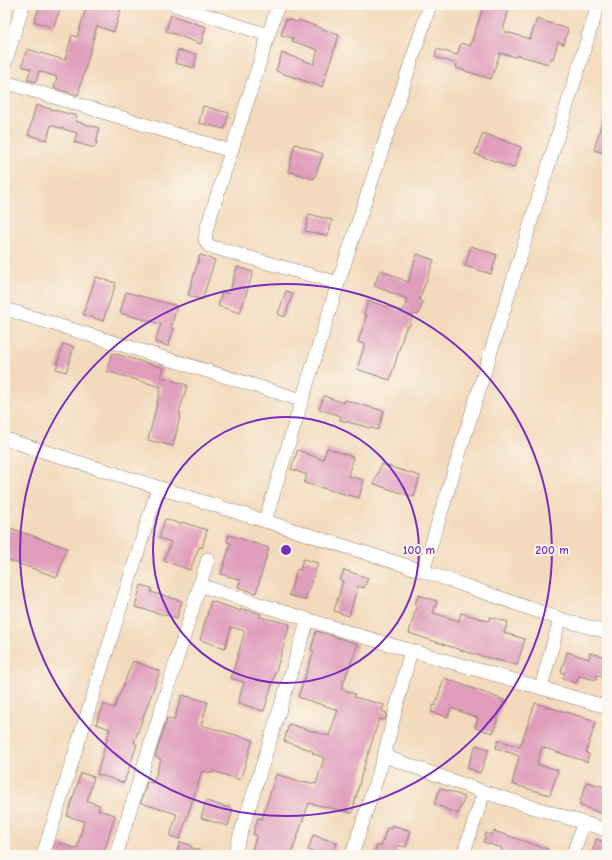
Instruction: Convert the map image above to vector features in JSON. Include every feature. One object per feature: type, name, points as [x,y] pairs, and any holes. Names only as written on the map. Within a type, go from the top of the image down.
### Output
[{"type":"street","points":[[5,64],[24,5]]},
{"type":"street","points":[[175,5],[268,34]]},
{"type":"street","points":[[278,5],[205,232],[205,240],[209,246],[338,283]]},
{"type":"street","points":[[265,521],[338,283],[430,5]]},
{"type":"street","points":[[423,571],[598,5]]},
{"type":"street","points":[[5,82],[231,151]]},
{"type":"street","points":[[5,309],[302,400]]},
{"type":"street","points":[[5,439],[423,571],[560,619],[607,632]]},
{"type":"street","points":[[43,855],[158,488]]},
{"type":"street","points":[[116,855],[208,559]]},
{"type":"street","points":[[200,585],[308,620],[607,706]]},
{"type":"street","points":[[541,687],[560,619]]},
{"type":"street","points":[[234,855],[308,620]]},
{"type":"street","points":[[352,855],[384,756],[411,650]]},
{"type":"street","points":[[384,756],[484,792],[583,824],[607,830]]},
{"type":"street","points":[[463,855],[484,792]]},
{"type":"street","points":[[573,855],[583,824]]},
{"type":"building","points":[[40,5],[55,5],[61,7],[53,28],[34,21]]},
{"type":"building","points":[[87,5],[122,5],[114,32],[97,26],[78,95],[54,88],[57,77],[39,71],[36,82],[27,80],[31,69],[22,66],[27,49],[65,60],[72,35],[77,37]]},
{"type":"building","points":[[484,5],[510,5],[503,31],[530,39],[537,19],[568,29],[564,44],[558,42],[553,59],[551,58],[549,64],[517,55],[516,57],[500,53],[491,79],[456,68],[457,64],[435,57],[437,49],[457,55],[461,43],[470,46]]},
{"type":"building","points":[[171,15],[206,27],[201,44],[166,31]]},
{"type":"building","points":[[286,19],[298,22],[299,20],[339,35],[322,87],[276,71],[282,53],[314,64],[318,50],[292,41],[293,38],[281,35]]},
{"type":"building","points":[[178,50],[197,55],[194,68],[175,63]]},
{"type":"building","points":[[36,105],[77,116],[75,121],[99,128],[96,146],[94,148],[74,142],[77,133],[51,125],[47,140],[28,135]]},
{"type":"building","points":[[203,106],[229,113],[225,129],[199,123]]},
{"type":"building","points":[[605,112],[607,112],[607,154],[594,150]]},
{"type":"building","points":[[483,133],[521,147],[514,168],[475,154]]},
{"type":"building","points":[[295,144],[323,154],[314,179],[288,171]]},
{"type":"building","points":[[309,214],[332,220],[328,236],[305,231]]},
{"type":"building","points":[[471,246],[497,255],[491,274],[465,266]]},
{"type":"building","points":[[417,254],[434,260],[419,300],[423,302],[418,315],[413,314],[409,327],[406,327],[390,380],[357,369],[365,344],[358,342],[367,315],[364,315],[368,301],[403,311],[407,299],[374,286],[380,270],[408,282]]},
{"type":"building","points":[[200,255],[215,260],[202,300],[188,295]]},
{"type":"building","points":[[237,267],[253,272],[240,313],[218,306],[222,292],[229,294]]},
{"type":"building","points":[[96,277],[116,283],[103,321],[83,314]]},
{"type":"building","points":[[286,291],[293,293],[285,317],[278,314]]},
{"type":"building","points":[[126,292],[177,306],[171,328],[174,329],[168,346],[155,342],[161,324],[120,313]]},
{"type":"building","points":[[63,344],[74,347],[66,372],[56,369]]},
{"type":"building","points":[[112,353],[164,368],[161,377],[187,385],[179,413],[181,413],[173,446],[148,440],[161,387],[106,371]]},
{"type":"building","points":[[324,396],[344,403],[345,400],[384,411],[378,430],[340,420],[341,416],[319,409]]},
{"type":"building","points":[[327,448],[353,457],[348,476],[364,480],[359,498],[304,483],[307,475],[291,469],[298,450],[323,460]]},
{"type":"building","points":[[381,464],[420,476],[414,497],[374,484]]},
{"type":"building","points":[[165,519],[181,524],[182,522],[207,530],[202,548],[199,547],[190,570],[164,561],[171,542],[159,538]]},
{"type":"building","points":[[10,528],[67,548],[57,577],[5,559],[5,542]]},
{"type":"building","points":[[229,535],[269,548],[256,593],[238,587],[241,580],[221,574],[231,543],[227,542]]},
{"type":"building","points":[[303,559],[318,563],[305,600],[289,595],[297,569],[300,570]]},
{"type":"building","points":[[344,570],[368,578],[364,588],[358,586],[349,616],[334,611],[343,581],[340,580]]},
{"type":"building","points":[[141,585],[152,588],[151,592],[182,601],[177,618],[135,607]]},
{"type":"building","points":[[418,595],[437,601],[433,613],[459,621],[461,613],[489,621],[490,617],[508,622],[504,633],[525,639],[517,665],[470,653],[409,633]]},
{"type":"building","points":[[211,601],[241,611],[241,609],[252,611],[261,614],[260,617],[290,624],[264,711],[238,703],[244,682],[231,678],[245,631],[231,627],[225,648],[200,640]]},
{"type":"building","points":[[316,631],[358,644],[341,689],[355,694],[354,697],[384,705],[382,711],[387,713],[385,720],[379,719],[362,773],[352,813],[309,803],[291,855],[250,855],[257,835],[253,834],[258,818],[262,819],[276,774],[302,783],[303,781],[316,784],[324,758],[312,753],[313,751],[284,741],[289,724],[329,736],[338,710],[298,697],[314,651],[311,650]]},
{"type":"building","points":[[567,652],[589,659],[590,653],[607,657],[604,677],[597,675],[596,680],[579,676],[576,683],[563,679],[565,673],[561,672]]},
{"type":"building","points":[[133,661],[160,671],[134,742],[137,744],[124,783],[97,774],[110,729],[96,724],[104,704],[114,708]]},
{"type":"building","points":[[444,678],[504,700],[493,733],[475,728],[478,718],[451,708],[448,717],[431,712],[433,705],[435,706]]},
{"type":"building","points":[[182,695],[208,702],[201,725],[253,740],[240,780],[213,771],[212,773],[202,771],[180,839],[170,836],[177,814],[141,803],[147,782],[153,783],[161,759],[155,757],[167,718],[174,720]]},
{"type":"building","points":[[535,703],[596,721],[586,753],[589,754],[587,762],[542,747],[537,764],[558,770],[550,795],[512,784],[519,756],[496,748],[498,740],[520,747]]},
{"type":"building","points":[[476,745],[489,749],[480,773],[467,768]]},
{"type":"building","points":[[81,773],[94,777],[87,801],[100,805],[98,810],[115,815],[103,855],[55,855],[60,843],[77,849],[84,821],[67,816]]},
{"type":"building","points":[[587,782],[607,788],[607,815],[579,805]]},
{"type":"building","points":[[440,788],[465,797],[458,814],[434,804]]},
{"type":"building","points":[[206,801],[233,809],[228,826],[201,818]]},
{"type":"building","points":[[392,825],[411,831],[406,847],[398,845],[395,855],[374,855],[377,845],[381,846],[387,828],[391,829]]},
{"type":"building","points":[[494,831],[547,849],[545,855],[514,855],[501,851],[502,848],[483,842],[486,833],[492,835]]},
{"type":"building","points":[[313,835],[337,843],[333,855],[325,855],[308,850]]},
{"type":"building","points":[[596,839],[607,843],[607,855],[591,855]]},
{"type":"building","points":[[180,842],[191,845],[190,847],[210,855],[176,855]]}]
